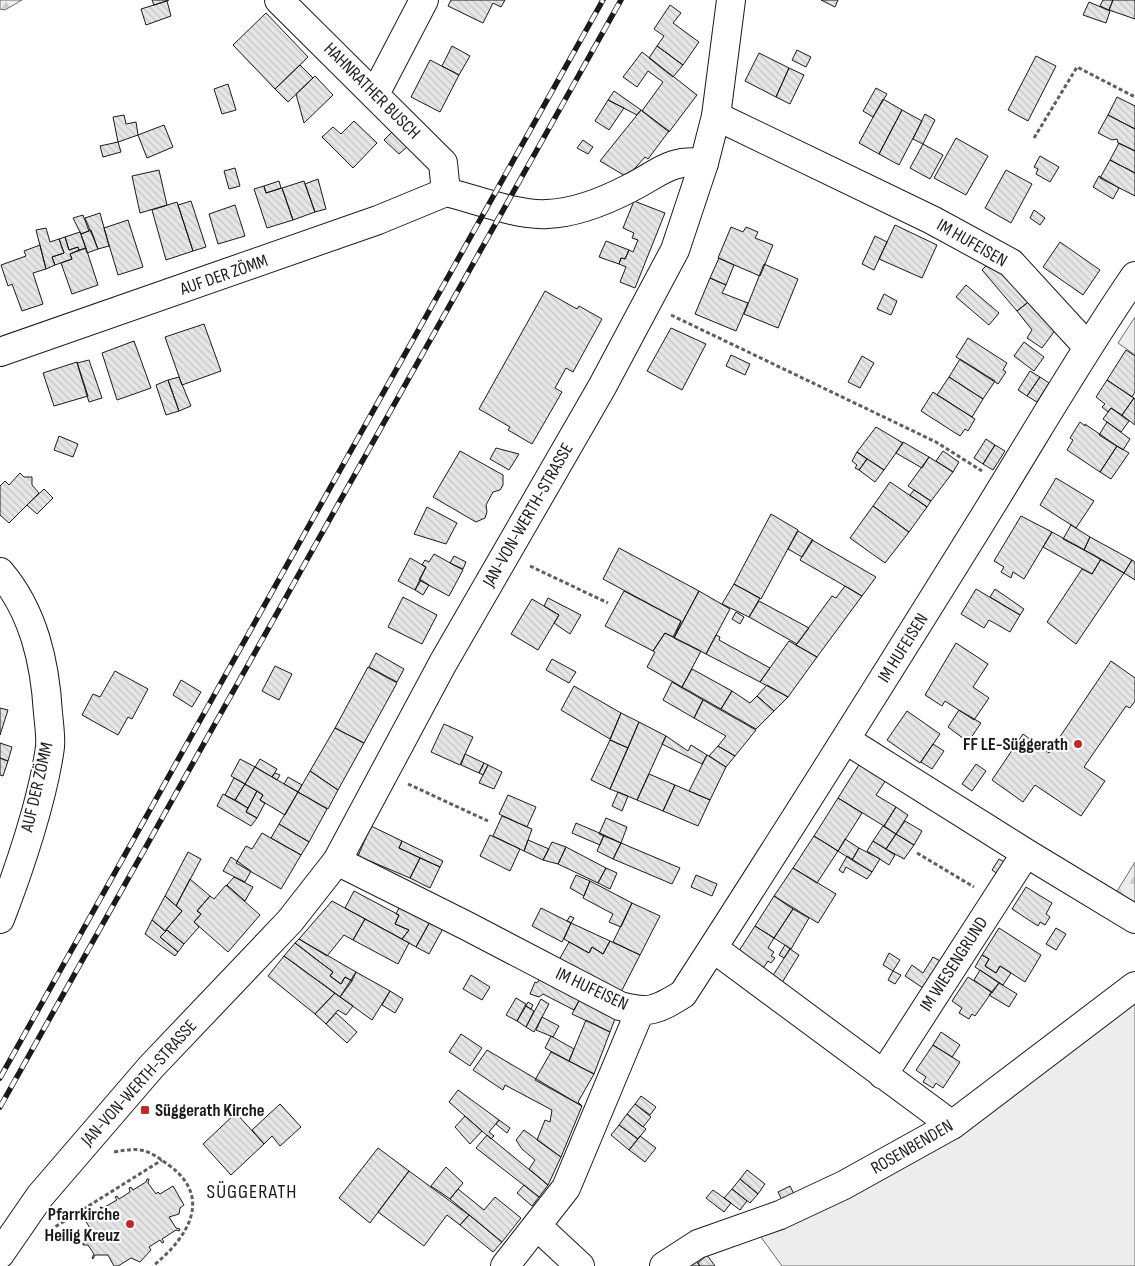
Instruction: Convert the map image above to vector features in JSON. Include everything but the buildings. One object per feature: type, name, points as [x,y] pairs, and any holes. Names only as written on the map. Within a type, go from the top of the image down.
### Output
[{"type":"street","name":"HAHNRATHER BUSCH","points":[[279,0],[443,163],[446,192]]},
{"type":"street","points":[[375,94],[424,0]]},
{"type":"street","name":"JAN-VON-WERTH-STRASSE","points":[[1,1251],[40,1196],[151,1067],[290,921],[337,861],[443,663],[602,387],[675,250],[704,163],[716,116],[731,0]]},
{"type":"street","name":"IM HUFEISEN","points":[[337,861],[620,1006],[640,1011],[661,1008],[682,994],[846,740],[1088,346],[1011,264],[932,220],[716,116]]},
{"type":"street","points":[[446,192],[527,213],[547,214],[591,205],[632,187],[670,165],[688,161],[704,163]]},
{"type":"street","name":"AUF DER ZÖMM","points":[[0,352],[369,223],[446,192]]},
{"type":"street","points":[[1088,346],[1135,276]]},
{"type":"street","name":"AUF DER ZÖMM","points":[[0,572],[11,585],[33,627],[46,676],[50,746],[36,808],[0,919]]},
{"type":"street","points":[[846,740],[1026,853],[1135,918]]},
{"type":"street","name":"IM WIESENGRUND","points":[[883,1075],[1026,853]]},
{"type":"street","points":[[713,948],[952,1125]]},
{"type":"street","name":"ROSENBENDEN","points":[[664,1266],[698,1244],[780,1215],[844,1185],[952,1125],[1135,986]]},
{"type":"street","points":[[505,1266],[566,1188],[640,1011]]},
{"type":"street","points":[[537,1226],[580,1266]]},
{"type":"path","points":[[1034,138],[1077,67],[1135,97]]},
{"type":"path","points":[[647,303],[936,442],[1004,485]]},
{"type":"path","points":[[506,555],[608,604]]},
{"type":"path","points":[[384,773],[488,820]]},
{"type":"path","points":[[917,853],[996,900]]},
{"type":"path","points":[[90,1138],[114,1152],[136,1148],[146,1149],[176,1171],[190,1186],[194,1202],[189,1222],[176,1246],[153,1266]]},
{"type":"path","points":[[19,1226],[38,1237],[162,1160]]},
{"type":"green space","points":[[0,0],[22,0],[5,10],[0,9]]},
{"type":"green space","points":[[1135,317],[1135,355],[1118,343]]},
{"type":"green space","points":[[1135,862],[1135,906],[1116,893]]},
{"type":"green space","points":[[1135,998],[1135,1266],[782,1266],[758,1233]]},
{"type":"railway","points":[[0,1078],[603,0]]},
{"type":"railway","points":[[0,1107],[621,0]]},
{"type":"place","name":"FF LE-Süggerath","points":[[1078,744]]},
{"type":"place","name":"Süggerath Kirche","points":[[145,1110]]},
{"type":"place","name":"Pfarrkirche Heilig Kreuz","points":[[130,1224]]},
{"type":"district","name":"SÜGGERATH","points":[[252,1192]]}]
